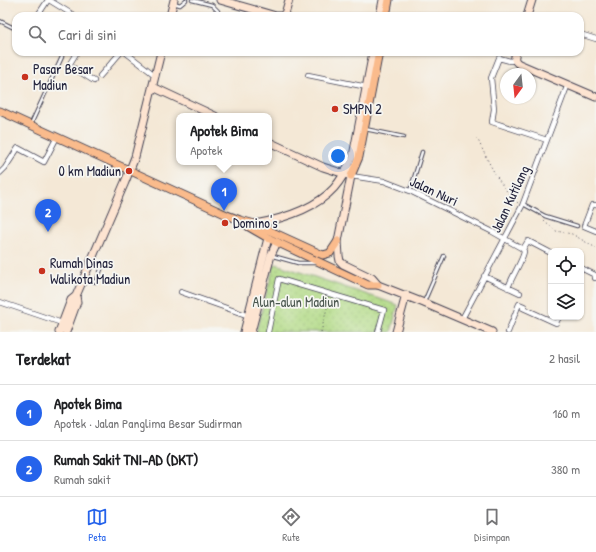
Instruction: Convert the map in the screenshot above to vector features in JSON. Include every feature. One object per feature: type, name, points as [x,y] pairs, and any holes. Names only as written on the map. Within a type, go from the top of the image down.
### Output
[{"type":"main road","points":[[220,0],[261,12]]},
{"type":"main road","points":[[286,12],[289,0]]},
{"type":"main road","points":[[381,12],[383,0]]},
{"type":"main road","points":[[387,12],[389,0]]},
{"type":"main road","points":[[528,12],[532,0]]},
{"type":"main road","points":[[171,12],[174,2]]},
{"type":"main road","points":[[58,332],[71,300],[76,296],[84,279],[135,157],[160,56]]},
{"type":"main road","points":[[255,224],[286,217],[304,209],[326,195],[348,175],[359,157],[367,86],[374,56]]},
{"type":"main road","points":[[374,56],[362,128],[348,175],[338,241],[340,261],[343,264],[372,278],[378,285]]},
{"type":"main road","points":[[515,56],[515,60],[519,64],[596,97]]},
{"type":"main road","points":[[153,87],[209,113]]},
{"type":"main road","points":[[0,111],[240,220],[255,224],[323,255],[330,253],[338,241]]},
{"type":"main road","points":[[272,143],[323,167],[348,175]]},
{"type":"main road","points":[[240,220],[268,238],[368,285],[378,285],[492,332]]},
{"type":"main road","points":[[244,332],[268,238]]},
{"type":"main road","points":[[251,332],[271,255],[277,242]]},
{"type":"main road","points":[[66,332],[77,302],[76,296]]},
{"type":"main road","points":[[396,332],[406,296]]},
{"type":"street","points":[[40,12],[49,0],[68,12]]},
{"type":"street","points":[[584,35],[596,39]]},
{"type":"street","points":[[75,56],[69,66],[94,81]]},
{"type":"street","points":[[100,76],[118,56]]},
{"type":"street","points":[[130,56],[156,76]]},
{"type":"street","points":[[515,60],[510,61],[499,58],[491,78],[494,109],[492,122],[547,140]]},
{"type":"street","points":[[308,75],[367,86]]},
{"type":"street","name":"Jalan Kutilang","points":[[462,319],[522,204],[568,84]]},
{"type":"street","points":[[0,173],[6,168],[18,148],[44,162],[57,137]]},
{"type":"street","name":"Jalan Nuri","points":[[348,175],[384,181],[410,190],[523,249]]},
{"type":"street","points":[[596,205],[592,205],[584,226],[596,231]]},
{"type":"street","points":[[508,288],[516,268],[524,255],[525,252],[523,249],[528,241],[548,251]]},
{"type":"street","points":[[584,270],[595,275],[596,278]]},
{"type":"street","points":[[484,276],[520,293]]},
{"type":"street","points":[[268,332],[279,279],[384,310],[378,332]]},
{"type":"street","points":[[181,292],[248,316]]},
{"type":"street","points":[[0,302],[62,323]]},
{"type":"street","points":[[508,332],[520,304],[524,306],[523,308],[548,319]]},
{"type":"lane","points":[[174,2],[180,5],[186,0]]},
{"type":"lane","points":[[192,0],[212,5],[218,12]]},
{"type":"lane","points":[[0,21],[12,27]]},
{"type":"lane","points":[[31,125],[62,56]]},
{"type":"lane","points":[[362,128],[404,137]]},
{"type":"lane","points":[[410,190],[422,152]]},
{"type":"lane","points":[[522,204],[546,216],[577,226]]},
{"type":"lane","points":[[271,255],[298,263],[319,263]]},
{"type":"lane","points":[[424,303],[444,256]]},
{"type":"lane","points":[[84,279],[96,282],[102,267],[91,263]]},
{"type":"path","points":[[321,332],[330,294]]},
{"type":"green space","name":"Alun-alun Madiun","points":[[276,264],[398,305],[391,332],[256,332],[274,265]]},
{"type":"place","name":"Pasar Besar Madiun","points":[[25,77]]},
{"type":"place","name":"SMPN 2","points":[[335,109]]},
{"type":"place","name":"0 km Madiun","points":[[129,171]]},
{"type":"place","name":"Apotek Bima","points":[[224,211]]},
{"type":"place","name":"Domino's","points":[[225,223]]},
{"type":"place","name":"Rumah Sakit TNI-AD (DKT)","points":[[48,232]]},
{"type":"place","name":"Rumah Dinas Walikota Madiun","points":[[42,271]]}]
